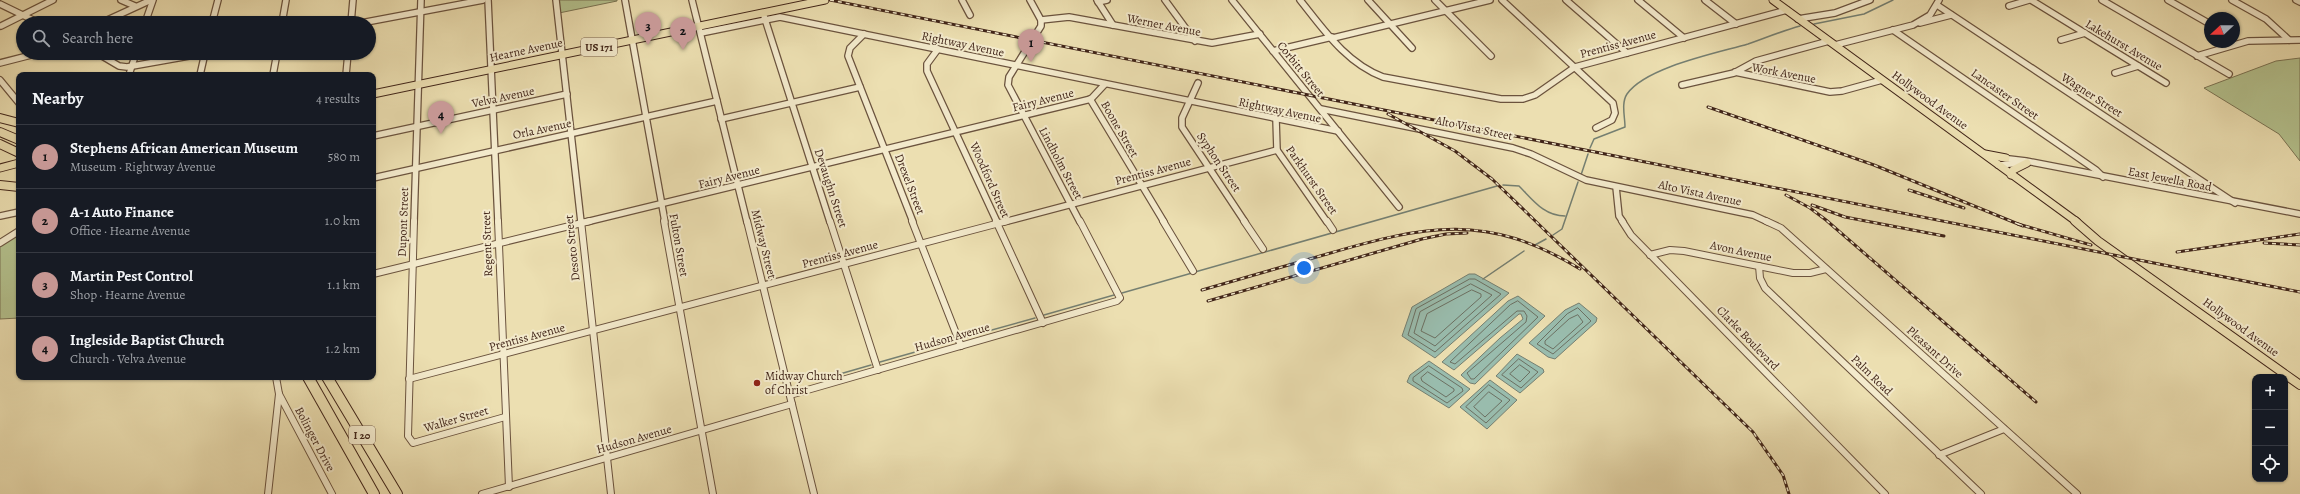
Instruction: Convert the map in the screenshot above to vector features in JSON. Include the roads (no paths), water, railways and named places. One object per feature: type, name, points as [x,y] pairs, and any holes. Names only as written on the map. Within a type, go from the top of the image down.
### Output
[{"type":"highway","points":[[0,118],[16,122]]},
{"type":"highway","points":[[0,132],[16,139]]},
{"type":"highway","points":[[0,144],[16,152]]},
{"type":"highway","points":[[0,185],[16,187]]},
{"type":"highway","name":"I 20","points":[[310,380],[374,494]]},
{"type":"highway","name":"I 20","points":[[329,380],[397,494]]},
{"type":"main road","name":"Hearne Avenue","points":[[699,27],[804,0]]},
{"type":"main road","name":"Hearne Avenue","points":[[376,89],[418,82],[632,38],[764,16],[825,0]]},
{"type":"main road","name":"Hollywood Avenue","points":[[1773,0],[2073,219],[2098,241],[2167,288],[2300,385]]},
{"type":"main road","name":"Hearne Avenue","points":[[376,93],[418,82]]},
{"type":"main road","points":[[1983,154],[2006,158]]},
{"type":"main road","points":[[0,167],[16,163]]},
{"type":"main road","points":[[2011,174],[2013,170],[2027,163]]},
{"type":"main road","points":[[0,171],[16,168]]},
{"type":"street","points":[[0,4],[22,15],[53,0]]},
{"type":"street","points":[[121,0],[135,6]]},
{"type":"street","points":[[115,16],[135,6],[152,0]]},
{"type":"street","points":[[148,16],[152,0]]},
{"type":"street","points":[[214,16],[218,0]]},
{"type":"street","points":[[283,16],[286,0]]},
{"type":"street","points":[[352,16],[353,0]]},
{"type":"street","name":"Dupont Street","points":[[413,443],[408,436],[421,0]]},
{"type":"street","points":[[376,20],[483,0]]},
{"type":"street","name":"Regent Street","points":[[488,0],[502,355],[509,486]]},
{"type":"street","name":"Desoto Street","points":[[556,0],[563,52],[611,494]]},
{"type":"street","name":"Fulton Street","points":[[625,0],[713,494]]},
{"type":"street","name":"Midway Street","points":[[692,0],[814,494]]},
{"type":"street","points":[[962,0],[970,15]]},
{"type":"street","points":[[1030,0],[1041,20]]},
{"type":"street","points":[[1107,0],[1098,1],[1114,25]]},
{"type":"street","points":[[1165,0],[1195,41]]},
{"type":"street","name":"Corbitt Street","points":[[1232,0],[1399,207]]},
{"type":"street","points":[[1300,0],[1333,38]]},
{"type":"street","points":[[1368,0],[1412,48]]},
{"type":"street","points":[[1435,0],[1491,56]]},
{"type":"street","points":[[1273,51],[1490,0]]},
{"type":"street","points":[[1502,0],[1605,94],[1615,108],[1616,116],[1611,122],[1596,128]]},
{"type":"street","points":[[1566,0],[1627,53]]},
{"type":"street","points":[[1638,0],[1684,38]]},
{"type":"street","points":[[1704,0],[1736,24]]},
{"type":"street","points":[[1798,19],[1834,13],[1870,0]]},
{"type":"street","points":[[2009,6],[2030,0]]},
{"type":"street","name":"Lakehurst Avenue","points":[[2030,0],[2166,83]]},
{"type":"street","points":[[2102,0],[2229,74]]},
{"type":"street","points":[[2168,0],[2204,21]]},
{"type":"street","points":[[2232,0],[2274,24],[2289,40]]},
{"type":"street","points":[[2296,0],[2300,2]]},
{"type":"street","points":[[1913,25],[1930,15],[1938,2]]},
{"type":"street","name":"Wagner Street","points":[[1938,2],[1951,14],[2235,202]]},
{"type":"street","name":"Prentiss Avenue","points":[[1333,38],[1354,63],[1367,72],[1383,77],[1460,92],[1501,99],[1518,100],[1536,95],[1575,67],[1787,10]]},
{"type":"street","points":[[1736,72],[1756,61],[1893,30],[1951,14]]},
{"type":"street","name":"Rightway Avenue","points":[[764,16],[780,17],[1338,132]]},
{"type":"street","name":"Devaughn Street","points":[[764,16],[878,370]]},
{"type":"street","name":"Werner Avenue","points":[[1041,20],[1069,17],[1195,41],[1219,43],[1260,34]]},
{"type":"street","points":[[1,26],[16,18]]},
{"type":"street","name":"Lindholm Street","points":[[1041,20],[1040,30],[1009,77],[1008,85],[1120,298]]},
{"type":"street","name":"Lancaster Street","points":[[1893,30],[2096,170],[2103,177]]},
{"type":"street","points":[[2061,40],[2085,33]]},
{"type":"street","name":"Drexel Street","points":[[864,34],[848,52],[860,87],[961,346]]},
{"type":"street","points":[[2197,56],[2243,42],[2300,40]]},
{"type":"street","name":"Woodford Street","points":[[938,49],[927,64],[926,71],[1043,323]]},
{"type":"street","points":[[0,63],[16,59]]},
{"type":"street","points":[[108,60],[118,66],[132,67],[168,60]]},
{"type":"street","points":[[130,72],[134,60]]},
{"type":"street","points":[[201,72],[203,60]]},
{"type":"street","points":[[274,72],[276,60]]},
{"type":"street","points":[[346,72],[347,60]]},
{"type":"street","points":[[2115,73],[2138,66]]},
{"type":"street","name":"Work Avenue","points":[[1682,85],[1736,72],[1747,76],[1830,92],[1842,91],[1882,80]]},
{"type":"street","points":[[0,80],[16,99]]},
{"type":"street","name":"Syphon Street","points":[[1198,83],[1182,118],[1182,127],[1263,249]]},
{"type":"street","name":"Boone Street","points":[[1105,84],[1090,99],[1140,186],[1193,272]]},
{"type":"street","points":[[721,119],[860,87]]},
{"type":"street","name":"Velva Avenue","points":[[376,135],[567,94]]},
{"type":"street","name":"Fairy Avenue","points":[[376,273],[813,168],[1090,99]]},
{"type":"street","name":"Orla Avenue","points":[[376,177],[716,101]]},
{"type":"street","name":"Alto Vista Street","points":[[1321,109],[1513,148],[1531,154],[1579,178],[1616,187]]},
{"type":"street","name":"Parkhurst Street","points":[[1276,119],[1277,150],[1333,230]]},
{"type":"street","name":"Prentiss Avenue","points":[[410,379],[1277,150]]},
{"type":"street","name":"East Jewella Road","points":[[1995,162],[2006,158],[2300,214]]},
{"type":"street","name":"East Jewella Road","points":[[1995,162],[2036,164]]},
{"type":"street","name":"Alto Vista Avenue","points":[[1616,187],[1753,215],[1778,226]]},
{"type":"street","name":"Clarke Boulevard","points":[[1616,187],[1617,208],[1622,221],[1631,235],[1885,494]]},
{"type":"street","points":[[0,210],[0,215],[16,212]]},
{"type":"street","name":"Pleasant Drive","points":[[1778,226],[2077,494]]},
{"type":"street","points":[[0,243],[16,233]]},
{"type":"street","name":"Avon Avenue","points":[[1650,255],[1670,250],[1684,250],[1802,274],[1826,269]]},
{"type":"street","name":"Palm Road","points":[[1759,266],[1760,278],[1765,288],[1981,494]]},
{"type":"street","name":"Hudson Avenue","points":[[790,395],[1118,301],[1120,298]]},
{"type":"street","name":"Bolinger Drive","points":[[268,494],[279,394],[277,380]]},
{"type":"street","name":"Bolinger Drive","points":[[279,394],[332,494]]},
{"type":"street","name":"Hudson Avenue","points":[[482,494],[792,404]]},
{"type":"street","name":"Walker Street","points":[[413,443],[505,417]]},
{"type":"street","points":[[1939,454],[2004,429]]},
{"type":"water","points":[[1469,274],[1475,274],[1509,293],[1435,358],[1402,336],[1412,307]]},
{"type":"water","points":[[1518,296],[1545,316],[1475,384],[1470,383],[1461,375],[1500,338],[1523,319],[1521,314],[1519,314],[1454,370],[1442,362],[1508,301]]},
{"type":"water","points":[[1579,303],[1597,318],[1596,322],[1555,359],[1548,357],[1529,343],[1565,310]]},
{"type":"water","points":[[1517,354],[1543,369],[1544,372],[1520,393],[1496,376]]},
{"type":"water","points":[[1429,361],[1470,389],[1449,408],[1407,382],[1410,375]]},
{"type":"water","points":[[1490,380],[1517,400],[1487,429],[1460,407]]},
{"type":"waterway","points":[[1814,24],[1864,14],[1893,0]]},
{"type":"waterway","points":[[1590,148],[1594,139],[1625,127],[1625,98],[1636,84],[1650,76],[1683,62],[1748,44],[1800,26]]},
{"type":"waterway","points":[[1581,175],[1588,154]]},
{"type":"waterway","points":[[1553,235],[1562,229],[1578,182]]},
{"type":"waterway","points":[[1503,185],[1519,186],[1534,202],[1545,210],[1565,216]]},
{"type":"waterway","points":[[1195,272],[1497,186]]},
{"type":"waterway","points":[[1535,245],[1546,239]]},
{"type":"waterway","points":[[1483,279],[1524,251]]},
{"type":"waterway","points":[[1122,293],[1192,273]]},
{"type":"waterway","points":[[1044,315],[1114,295]]},
{"type":"waterway","points":[[963,338],[1035,318]]},
{"type":"waterway","points":[[880,362],[954,341]]},
{"type":"waterway","points":[[819,380],[871,365]]},
{"type":"railway","points":[[830,0],[2300,292]]},
{"type":"railway","points":[[1708,107],[1874,165],[2018,224]]},
{"type":"railway","points":[[1388,114],[1455,151],[1492,179],[1753,432],[1783,475],[1789,494]]},
{"type":"railway","points":[[1909,190],[1964,208]]},
{"type":"railway","points":[[1786,195],[1810,208],[1826,220],[2036,402]]},
{"type":"railway","points":[[1812,205],[1845,217],[1944,236]]},
{"type":"railway","points":[[2018,224],[2091,245]]},
{"type":"railway","points":[[2018,224],[2023,226]]},
{"type":"railway","points":[[1202,290],[1395,236],[1426,231],[1456,229],[1485,232],[1515,239],[1546,251],[1580,269]]},
{"type":"railway","points":[[1208,301],[1422,239],[1446,234],[1467,233]]},
{"type":"railway","points":[[2177,252],[2300,234]]},
{"type":"railway","points":[[2264,243],[2300,245]]},
{"type":"place","name":"Martin Pest Control","points":[[648,45]]},
{"type":"place","name":"A-1 Auto Finance","points":[[683,50]]},
{"type":"place","name":"Stephens African American Museum","points":[[1031,62]]},
{"type":"place","name":"Ingleside Baptist Church","points":[[441,134]]},
{"type":"place","name":"Midway Church of Christ","points":[[757,383]]}]
